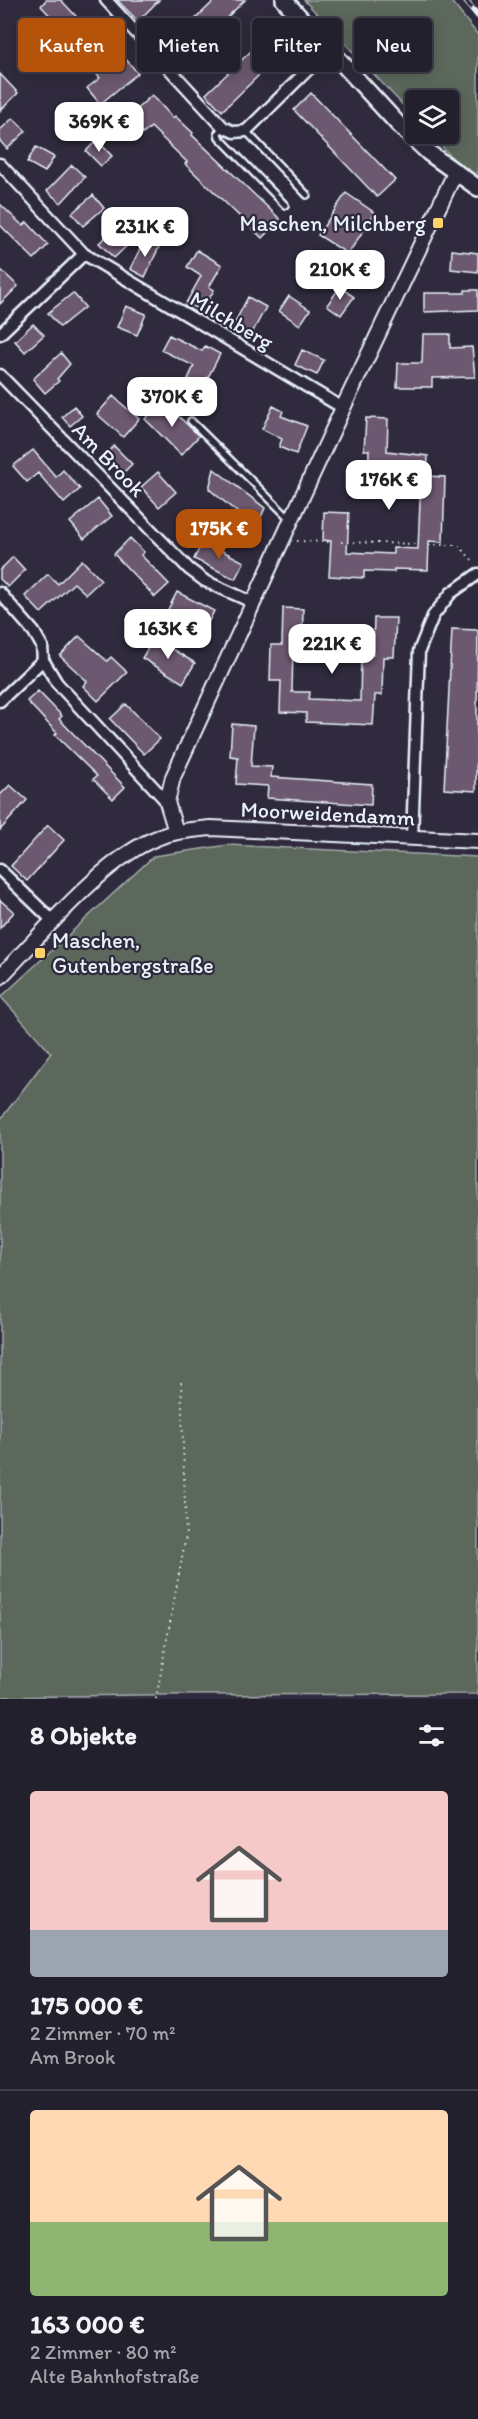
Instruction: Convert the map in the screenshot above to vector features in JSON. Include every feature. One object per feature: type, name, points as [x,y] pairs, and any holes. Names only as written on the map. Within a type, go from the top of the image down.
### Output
[{"type":"main road","points":[[284,0],[301,18]]},
{"type":"main road","points":[[342,63],[398,124],[429,153],[478,188]]},
{"type":"street","points":[[106,0],[224,127],[234,132],[246,131],[306,72]]},
{"type":"street","name":"Milchberg","points":[[0,164],[84,254],[342,408]]},
{"type":"street","points":[[166,802],[173,777],[342,408],[455,173]]},
{"type":"street","points":[[0,334],[84,254]]},
{"type":"street","name":"Am Brook","points":[[0,375],[189,569],[206,581],[254,603]]},
{"type":"street","points":[[412,838],[419,651],[433,616],[451,593],[477,574]]},
{"type":"street","points":[[0,592],[34,632],[42,646],[43,660],[57,683],[166,802],[176,832]]},
{"type":"street","points":[[0,701],[43,660]]},
{"type":"street","name":"Moorweidendamm","points":[[0,977],[101,874],[154,839],[176,832],[211,828],[478,842]]},
{"type":"street","points":[[0,870],[54,922]]},
{"type":"lane","points":[[224,127],[218,133],[219,137],[285,205]]},
{"type":"lane","points":[[246,131],[307,195]]},
{"type":"lane","points":[[191,421],[291,520]]},
{"type":"path","points":[[282,541],[331,542]]},
{"type":"path","points":[[341,542],[418,544]]},
{"type":"path","points":[[429,545],[458,545],[475,561],[477,574]]},
{"type":"path","points":[[156,1699],[186,1536],[181,1380]]},
{"type":"green space","points":[[304,0],[450,0],[478,35],[478,180],[463,169],[439,144],[459,144],[459,90],[405,90],[405,107],[372,72],[432,72],[432,18],[354,18],[354,53],[342,40],[342,18],[321,18]]},
{"type":"green space","points":[[228,845],[478,857],[478,1694],[0,1697],[0,1120],[51,1053],[1,997],[154,856]]},
{"type":"building","points":[[46,0],[61,0],[78,18],[52,18],[41,6]]},
{"type":"building","points":[[117,0],[159,0],[141,18],[137,18],[137,20]]},
{"type":"building","points":[[215,0],[245,0],[226,18],[196,18]]},
{"type":"building","points":[[252,50],[252,72],[262,72],[222,111],[206,94],[229,72],[240,72],[240,62]]},
{"type":"building","points":[[125,58],[138,73],[100,104],[87,88],[100,78],[95,72],[125,72]]},
{"type":"building","points":[[0,74],[18,93],[0,111]]},
{"type":"building","points":[[311,93],[395,180],[377,197],[294,110]]},
{"type":"building","points":[[152,95],[173,118],[175,116],[280,219],[262,238],[185,164],[187,162],[151,127],[143,134],[128,117]]},
{"type":"building","points":[[13,118],[26,131],[7,149],[0,141],[0,130]]},
{"type":"building","points":[[97,140],[112,156],[101,166],[86,151]]},
{"type":"building","points":[[36,147],[54,157],[45,172],[27,162]]},
{"type":"building","points":[[72,165],[85,177],[61,203],[47,191]]},
{"type":"building","points":[[346,193],[375,213],[348,254],[318,235]]},
{"type":"building","points":[[93,195],[104,208],[83,226],[72,213]]},
{"type":"building","points":[[0,204],[23,226],[27,222],[48,245],[34,259],[0,225]]},
{"type":"building","points":[[120,224],[134,239],[114,258],[99,243]]},
{"type":"building","points":[[145,239],[159,247],[145,277],[130,269]]},
{"type":"building","points":[[197,250],[222,265],[209,287],[214,290],[202,311],[186,303],[201,276],[187,267]]},
{"type":"building","points":[[452,250],[478,253],[478,272],[451,269]]},
{"type":"building","points":[[0,269],[18,286],[0,304]]},
{"type":"building","points":[[340,287],[354,297],[341,315],[327,305]]},
{"type":"building","points":[[465,290],[478,290],[478,310],[424,312],[424,293],[465,293]]},
{"type":"building","points":[[73,293],[85,307],[60,327],[48,313]]},
{"type":"building","points":[[289,296],[310,310],[300,325],[279,311]]},
{"type":"building","points":[[248,297],[266,307],[251,335],[233,326]]},
{"type":"building","points":[[126,306],[146,314],[137,335],[117,327]]},
{"type":"building","points":[[33,324],[44,335],[25,352],[15,341]]},
{"type":"building","points":[[423,334],[450,334],[450,348],[472,347],[475,377],[432,378],[432,387],[397,387],[398,363],[422,363]]},
{"type":"building","points":[[169,335],[202,351],[205,346],[220,354],[203,387],[188,379],[194,366],[161,350]]},
{"type":"building","points":[[302,350],[324,360],[317,375],[295,365]]},
{"type":"building","points":[[61,353],[70,364],[57,379],[59,381],[45,393],[33,379]]},
{"type":"building","points":[[113,396],[139,419],[123,437],[97,414]]},
{"type":"building","points":[[163,401],[199,436],[181,455],[145,419]]},
{"type":"building","points":[[74,406],[82,416],[70,426],[62,417]]},
{"type":"building","points":[[273,406],[283,411],[281,416],[307,426],[296,454],[279,447],[282,439],[262,429]]},
{"type":"building","points":[[366,418],[388,419],[387,451],[428,456],[427,476],[445,477],[443,542],[429,541],[428,570],[364,571],[364,578],[329,576],[331,541],[323,540],[324,512],[349,513],[347,552],[393,554],[393,548],[418,549],[421,478],[399,476],[399,483],[368,481],[369,450],[364,450]]},
{"type":"building","points":[[114,446],[132,464],[122,474],[104,456]]},
{"type":"building","points":[[33,450],[56,477],[63,470],[80,489],[64,503],[38,473],[27,482],[13,466]]},
{"type":"building","points":[[214,469],[265,508],[256,528],[209,489]]},
{"type":"building","points":[[158,472],[176,492],[159,507],[141,487]]},
{"type":"building","points":[[98,499],[112,516],[84,539],[70,522]]},
{"type":"building","points":[[130,538],[144,552],[141,555],[169,584],[155,597],[114,554]]},
{"type":"building","points":[[203,541],[244,562],[235,579],[194,559]]},
{"type":"building","points":[[13,557],[25,570],[8,587],[0,579],[0,570]]},
{"type":"building","points":[[82,560],[101,580],[86,594],[74,583],[41,613],[25,596],[48,574],[58,584]]},
{"type":"building","points":[[177,592],[214,611],[197,644],[160,625]]},
{"type":"building","points":[[283,608],[303,609],[302,647],[293,647],[292,692],[310,692],[309,699],[360,701],[361,654],[373,655],[374,618],[396,618],[394,657],[383,657],[382,695],[375,695],[373,725],[306,722],[306,713],[280,712],[281,681],[270,681],[271,645],[282,645]]},
{"type":"building","points":[[452,629],[478,630],[476,791],[444,789]]},
{"type":"building","points":[[79,636],[107,661],[111,657],[127,672],[98,701],[83,686],[87,681],[60,656]]},
{"type":"building","points":[[154,638],[195,663],[183,683],[142,658]]},
{"type":"building","points":[[38,691],[62,716],[59,719],[125,787],[113,799],[93,779],[97,776],[55,735],[57,733],[27,701]]},
{"type":"building","points":[[126,704],[160,739],[144,754],[110,719]]},
{"type":"building","points":[[232,724],[254,726],[251,766],[272,767],[271,777],[372,784],[371,805],[267,798],[268,786],[236,784],[238,757],[230,756]]},
{"type":"building","points":[[10,785],[27,800],[0,830],[0,795]]},
{"type":"building","points":[[48,825],[64,840],[27,881],[11,866]]},
{"type":"building","points":[[0,900],[14,912],[0,928]]},
{"type":"railway","points":[[465,0],[478,16]]},
{"type":"place","name":"Maschen, Milchberg","points":[[438,223]]},
{"type":"place","name":"Maschen, Gutenbergstraße","points":[[40,953]]}]
